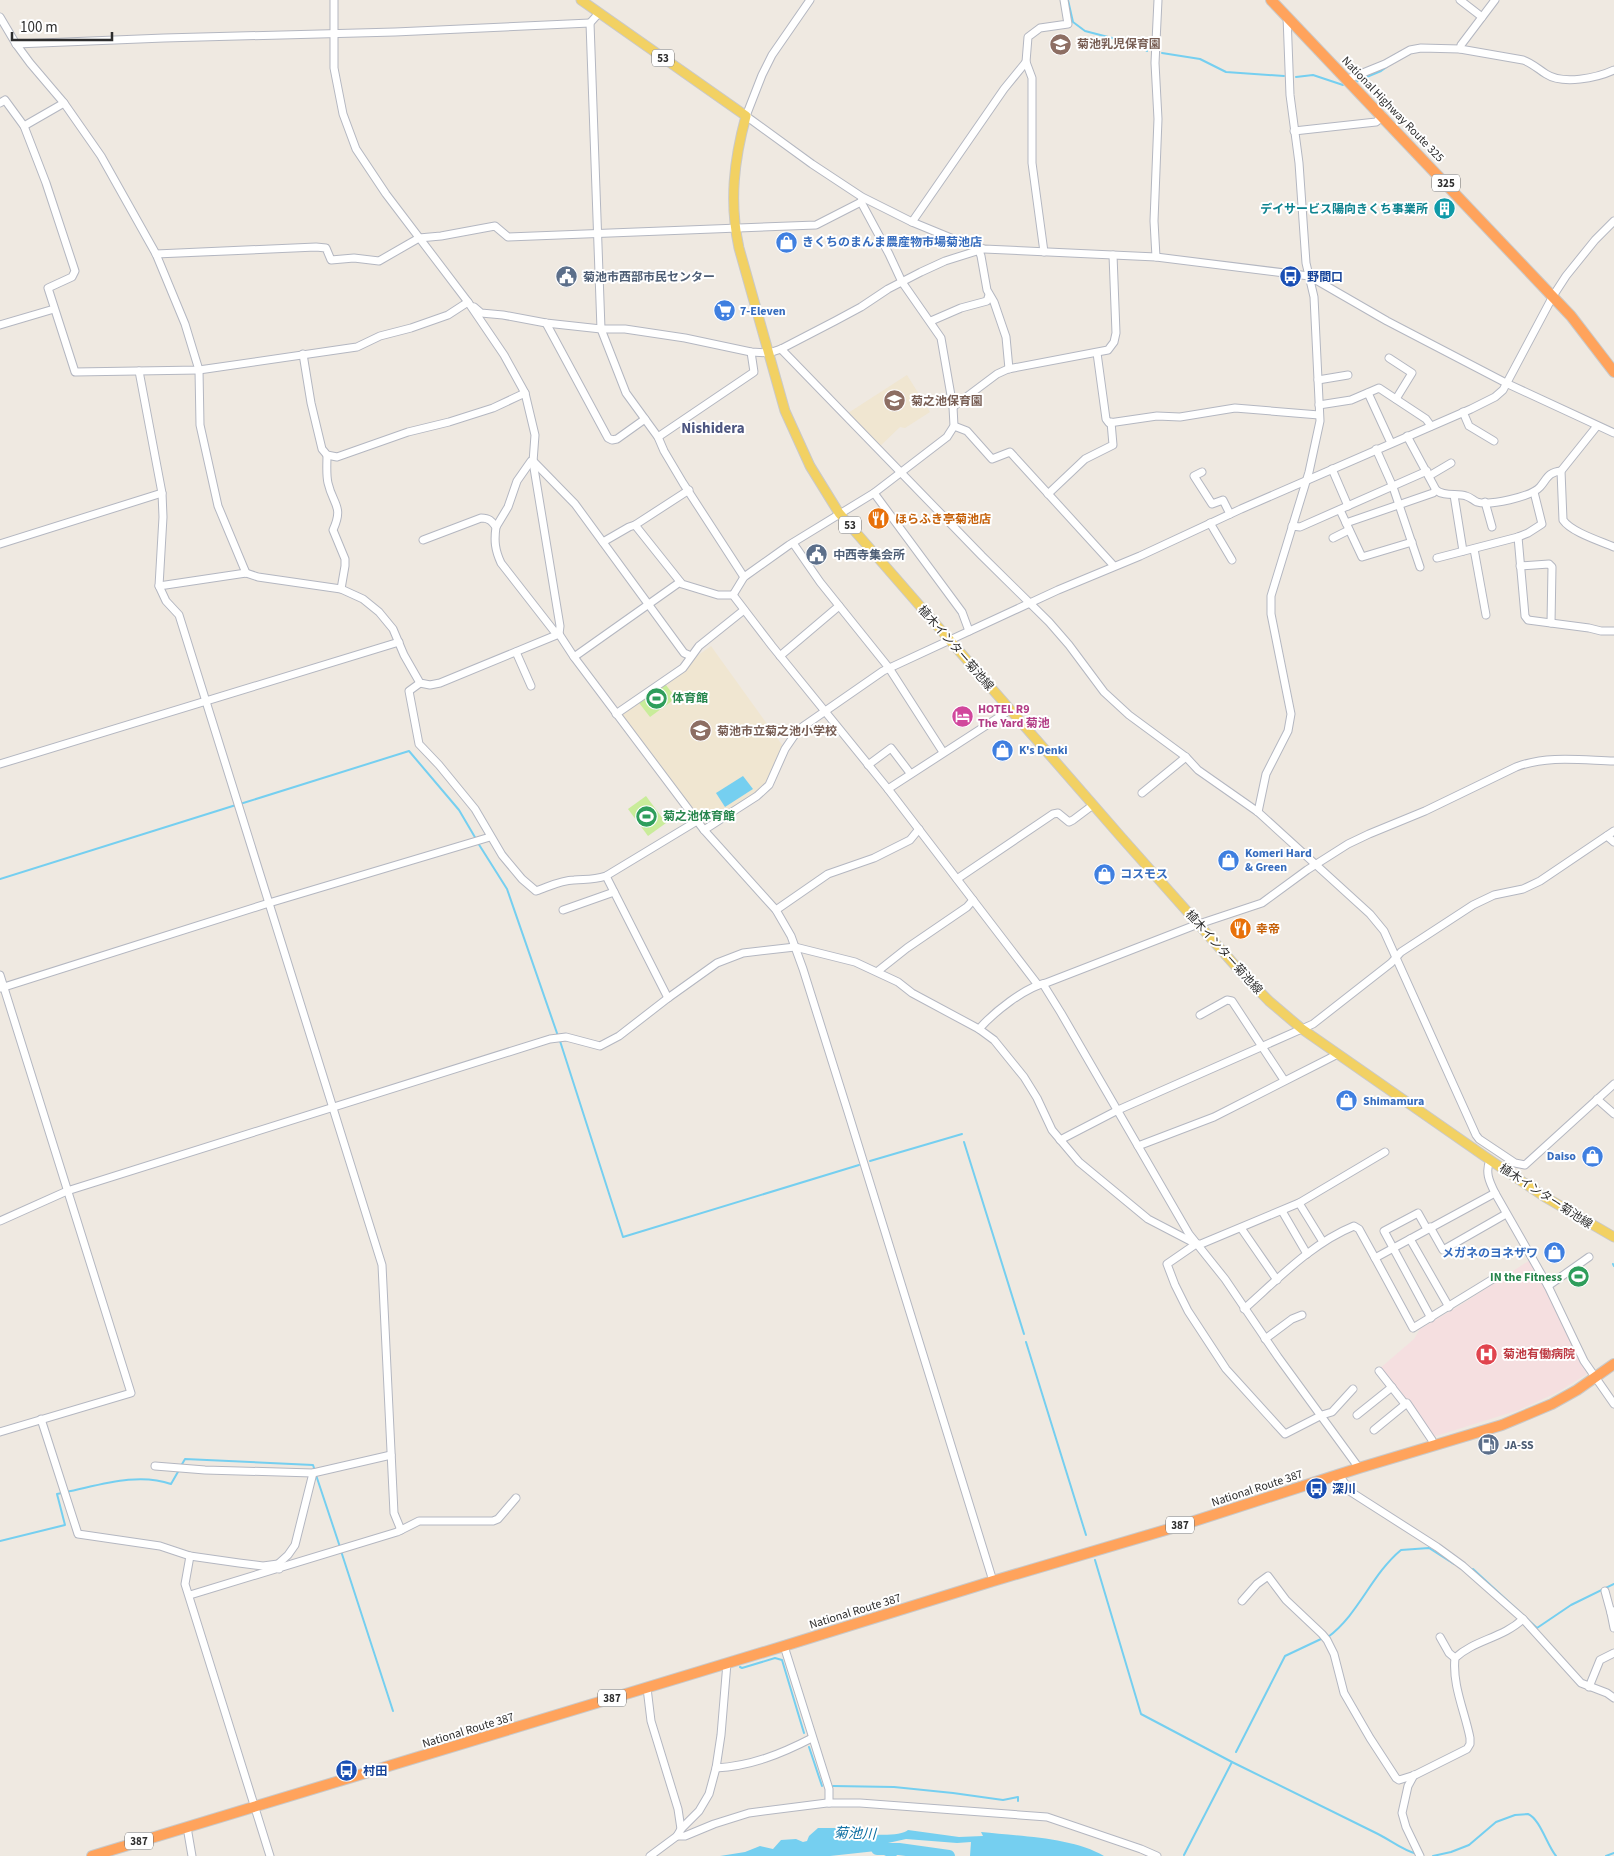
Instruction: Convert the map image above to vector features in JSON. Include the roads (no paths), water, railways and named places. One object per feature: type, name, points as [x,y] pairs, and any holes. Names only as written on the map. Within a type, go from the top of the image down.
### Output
[{"type":"highway","name":"National Highway Route 325","points":[[1271,0],[1553,296],[1585,332],[1614,372]]},
{"type":"highway","name":"National Route 387","points":[[92,1856],[1179,1526],[1526,1416],[1552,1404],[1614,1364]]},
{"type":"main road","name":"53","points":[[580,0],[746,116]]},
{"type":"main road","name":"植木インター菊池線","points":[[746,116],[736,157],[733,194],[735,228],[779,394],[801,449],[839,513],[1093,805],[1254,986],[1302,1029],[1545,1197],[1614,1238]]},
{"type":"street","points":[[334,0],[334,68],[350,136],[356,149],[369,170],[468,302],[504,355],[525,393],[536,435],[534,462],[560,626],[559,634]]},
{"type":"street","points":[[810,0],[765,68],[746,116],[862,199],[981,250]]},
{"type":"street","points":[[1044,252],[1032,163],[1032,78],[1026,62],[1028,37],[1031,33],[1045,27],[1068,24],[1064,0]]},
{"type":"street","points":[[1156,257],[1154,221],[1158,119],[1155,63],[1158,0]]},
{"type":"street","points":[[1460,0],[1482,16]]},
{"type":"street","points":[[1460,49],[1461,45],[1495,0]]},
{"type":"street","points":[[599,13],[590,23],[601,329],[626,393],[658,437],[664,452],[744,576]]},
{"type":"street","points":[[1258,812],[1266,774],[1290,723],[1290,705],[1270,604],[1271,596],[1306,480],[1320,421],[1314,297],[1306,263],[1299,163],[1288,66],[1287,16]]},
{"type":"street","points":[[0,17],[30,64],[64,103],[101,156],[156,254],[184,324],[199,370],[200,425],[218,506],[246,573]]},
{"type":"street","points":[[16,44],[395,32],[590,23]]},
{"type":"street","points":[[1348,79],[1386,64],[1410,50],[1433,48],[1460,49],[1528,62],[1544,74],[1559,78],[1592,78],[1614,70]]},
{"type":"street","points":[[912,222],[1004,89],[1026,62]]},
{"type":"street","points":[[0,103],[5,100],[24,126],[46,183],[75,271],[72,277],[48,288],[75,372],[199,370],[357,347],[380,336],[411,328],[448,315],[468,302]]},
{"type":"street","points":[[24,126],[64,103]]},
{"type":"street","points":[[1294,131],[1376,122],[1382,116]]},
{"type":"street","points":[[156,254],[316,247],[326,248],[331,260],[354,258],[379,261],[419,238],[495,226],[508,236],[816,225],[862,199]]},
{"type":"street","points":[[733,595],[744,576],[792,543],[874,492],[947,437],[954,426],[953,407],[941,338],[902,282],[862,199]]},
{"type":"street","points":[[704,830],[757,796],[769,784],[785,749],[798,730],[889,668],[1495,397],[1508,384],[1553,296],[1566,276],[1585,251],[1614,221]]},
{"type":"street","points":[[468,302],[481,313],[546,323],[601,329],[625,329],[685,338],[751,352],[769,353],[781,349],[861,307],[888,289],[945,261],[981,250],[1156,257],[1309,276],[1387,321],[1508,384],[1614,433]]},
{"type":"street","points":[[981,250],[984,278],[1006,338],[1009,369]]},
{"type":"street","points":[[953,407],[997,374],[1009,369],[1108,350],[1114,342],[1116,333],[1113,256]]},
{"type":"street","points":[[931,322],[961,308],[987,301],[989,295]]},
{"type":"street","points":[[0,324],[54,308]]},
{"type":"street","points":[[546,323],[608,438],[612,440],[617,439],[645,419]]},
{"type":"street","points":[[781,349],[1069,645],[1104,692],[1129,715],[1186,757],[1198,770],[1258,812],[1370,914],[1384,930],[1395,958],[1479,1139],[1479,1152]]},
{"type":"street","points":[[658,437],[754,372],[751,352]]},
{"type":"street","points":[[1097,353],[1108,423],[1157,416],[1180,417],[1235,408],[1320,414]]},
{"type":"street","points":[[302,354],[322,449],[327,455],[328,483],[338,510],[339,518],[333,530],[345,558],[340,589]]},
{"type":"street","points":[[1389,358],[1412,373],[1396,399]]},
{"type":"street","points":[[139,371],[162,493],[163,517],[159,586],[166,601],[179,614],[382,1265],[394,1513],[401,1530]]},
{"type":"street","points":[[1318,380],[1348,375]]},
{"type":"street","points":[[1319,405],[1351,400],[1379,388],[1426,418],[1431,426]]},
{"type":"street","points":[[327,455],[337,456],[408,432],[449,422],[493,408],[525,393]]},
{"type":"street","points":[[1368,393],[1391,443]]},
{"type":"street","points":[[1463,412],[1470,426],[1494,441]]},
{"type":"street","points":[[1048,494],[1085,459],[1113,445],[1111,422]]},
{"type":"street","points":[[954,426],[967,431],[992,459],[1010,452],[1114,566]]},
{"type":"street","points":[[1597,426],[1561,471],[1563,520],[1566,525],[1614,547]]},
{"type":"street","points":[[1407,436],[1436,490],[1440,493],[1468,496],[1477,502],[1503,501],[1534,492],[1541,486],[1544,479],[1556,471],[1561,471]]},
{"type":"street","points":[[1376,449],[1393,486],[1420,567]]},
{"type":"street","points":[[534,462],[531,461],[517,481],[508,507],[496,528],[494,541],[496,551],[501,563],[554,631],[559,634],[616,714],[697,821],[776,910],[791,936],[848,1112],[993,1581]]},
{"type":"street","points":[[534,462],[575,504],[684,653],[691,656]]},
{"type":"street","points":[[1292,526],[1300,527],[1451,463]]},
{"type":"street","points":[[1332,469],[1348,506]]},
{"type":"street","points":[[1202,472],[1194,476],[1212,504],[1223,500],[1230,514]]},
{"type":"street","points":[[603,542],[629,527],[635,526],[689,490]]},
{"type":"street","points":[[1333,538],[1348,527],[1434,493],[1436,490]]},
{"type":"street","points":[[874,492],[962,612],[969,631]]},
{"type":"street","points":[[1437,558],[1518,538],[1542,524],[1534,492]]},
{"type":"street","points":[[0,544],[162,493]]},
{"type":"street","points":[[1454,495],[1463,551]]},
{"type":"street","points":[[1485,502],[1492,528]]},
{"type":"street","points":[[1340,510],[1362,557],[1412,542]]},
{"type":"street","points":[[423,540],[481,518],[486,518],[496,528]]},
{"type":"street","points":[[1210,523],[1232,560]]},
{"type":"street","points":[[635,526],[680,582],[703,592],[733,595]]},
{"type":"street","points":[[1518,538],[1525,616],[1528,620],[1601,631],[1614,631]]},
{"type":"street","points":[[792,543],[820,582],[889,668],[943,752]]},
{"type":"street","points":[[1474,549],[1486,615]]},
{"type":"street","points":[[1520,566],[1549,564],[1552,567],[1551,624]]},
{"type":"street","points":[[159,586],[246,573],[258,577],[340,589],[363,599],[378,612],[393,629],[404,655],[420,682],[430,684],[440,683],[559,634]]},
{"type":"street","points":[[574,656],[680,582]]},
{"type":"street","points":[[733,595],[888,789],[1061,1013],[1196,1244],[1225,1278],[1244,1309],[1360,1468]]},
{"type":"street","points":[[780,656],[839,606]]},
{"type":"street","points":[[616,714],[683,668],[699,646],[744,610]]},
{"type":"street","points":[[0,764],[399,642]]},
{"type":"street","points":[[516,652],[531,686]]},
{"type":"street","points":[[420,682],[409,691],[419,744],[475,808],[502,855],[522,879],[536,891],[564,882],[592,880],[606,876],[697,821]]},
{"type":"street","points":[[888,789],[1010,710]]},
{"type":"street","points":[[868,765],[891,748],[910,773]]},
{"type":"street","points":[[1142,793],[1186,757]]},
{"type":"street","points":[[979,1029],[1016,997],[1040,984],[1199,924],[1262,903],[1278,890],[1348,844],[1425,811],[1528,763],[1559,759],[1614,761]]},
{"type":"street","points":[[957,879],[1055,812],[1069,822],[1093,805]]},
{"type":"street","points":[[776,910],[828,874],[874,858],[910,840],[919,830]]},
{"type":"street","points":[[1060,1140],[1118,1110],[1302,1029],[1328,1013],[1392,963],[1401,952],[1473,905],[1494,895],[1523,890],[1540,882],[1611,834],[1614,842]]},
{"type":"street","points":[[2,988],[269,902],[490,837]]},
{"type":"street","points":[[606,876],[668,998]]},
{"type":"street","points":[[563,910],[614,892]]},
{"type":"street","points":[[878,971],[907,948],[967,907],[973,900]]},
{"type":"street","points":[[0,1221],[67,1191],[550,1040],[566,1038],[600,1046],[619,1036],[717,963],[743,953],[795,947],[836,956],[878,971],[898,982],[912,993],[979,1029],[994,1040],[1037,1098],[1052,1130],[1079,1162],[1148,1219],[1196,1244]]},
{"type":"street","points":[[0,975],[2,988],[131,1393],[0,1432]]},
{"type":"street","points":[[1200,1015],[1227,1000],[1232,1001],[1284,1080]]},
{"type":"street","points":[[1138,1146],[1214,1117],[1338,1054]]},
{"type":"street","points":[[1479,1139],[1515,1163],[1525,1165],[1614,1084]]},
{"type":"street","points":[[1597,1099],[1614,1114]]},
{"type":"street","points":[[1353,1389],[1332,1412],[1322,1415],[1286,1434],[1226,1369],[1188,1311],[1167,1264],[1196,1244],[1201,1244],[1299,1203],[1385,1152]]},
{"type":"street","points":[[1490,1160],[1487,1170],[1488,1178],[1495,1193],[1548,1286],[1584,1361],[1614,1404]]},
{"type":"street","points":[[1375,1258],[1495,1193]]},
{"type":"street","points":[[1299,1203],[1324,1242]]},
{"type":"street","points":[[1282,1211],[1307,1254]]},
{"type":"street","points":[[1432,1318],[1384,1231],[1418,1213],[1443,1250],[1506,1214]]},
{"type":"street","points":[[1244,1309],[1307,1254],[1341,1231],[1354,1226],[1359,1229],[1413,1328],[1493,1279]]},
{"type":"street","points":[[1240,1228],[1277,1280]]},
{"type":"street","points":[[1410,1239],[1449,1307]]},
{"type":"street","points":[[1548,1286],[1589,1258]]},
{"type":"street","points":[[1266,1339],[1292,1320],[1302,1316]]},
{"type":"street","points":[[1379,1371],[1405,1404],[1407,1403],[1432,1440],[1433,1446]]},
{"type":"street","points":[[1358,1414],[1392,1387]]},
{"type":"street","points":[[1374,1430],[1405,1404]]},
{"type":"street","points":[[41,1419],[78,1534],[160,1546],[190,1556],[263,1566],[279,1566]]},
{"type":"street","points":[[155,1466],[205,1470],[313,1473],[392,1456]]},
{"type":"street","points":[[279,1566],[295,1546],[313,1473]]},
{"type":"street","points":[[1339,1475],[1351,1492],[1456,1561],[1523,1620],[1576,1678],[1589,1688],[1607,1693],[1614,1698]]},
{"type":"street","points":[[190,1595],[279,1566],[401,1530],[419,1521],[493,1521],[498,1519],[516,1498]]},
{"type":"street","points":[[190,1556],[185,1584],[270,1856]]},
{"type":"street","points":[[1242,1601],[1257,1584],[1268,1576],[1286,1600],[1327,1640],[1334,1654],[1344,1693],[1370,1738],[1396,1778],[1400,1780],[1464,1751],[1470,1744],[1469,1731],[1458,1691],[1455,1658],[1449,1653],[1440,1637]]},
{"type":"street","points":[[1605,1592],[1612,1612],[1614,1628]]},
{"type":"street","points":[[1455,1658],[1474,1646],[1509,1630],[1523,1620]]},
{"type":"street","points":[[784,1646],[829,1789],[828,1803]]},
{"type":"street","points":[[1589,1688],[1600,1660],[1614,1653]]},
{"type":"street","points":[[650,1856],[677,1836],[704,1804],[712,1787],[721,1734],[727,1663]]},
{"type":"street","points":[[647,1688],[651,1721],[678,1809],[682,1829]]},
{"type":"street","points":[[716,1768],[761,1761],[782,1754],[812,1738]]},
{"type":"street","points":[[1415,1774],[1408,1786],[1402,1813],[1406,1826],[1420,1854]]},
{"type":"street","points":[[677,1836],[685,1836],[749,1813],[789,1806],[860,1803],[1047,1817],[1157,1856]]},
{"type":"street","points":[[187,1827],[192,1856]]},
{"type":"water","points":[[743,776],[753,789],[725,807],[716,793]]},
{"type":"water","points":[[818,1828],[840,1828],[838,1831],[875,1835],[903,1833],[908,1830],[959,1837],[983,1836],[981,1832],[1028,1836],[1077,1845],[1104,1856],[970,1856],[971,1842],[957,1843],[906,1839],[888,1843],[889,1847],[895,1847],[894,1852],[897,1856],[886,1856],[876,1851],[830,1856],[720,1856],[745,1852],[760,1846],[773,1849],[781,1840],[796,1839],[803,1842],[807,1841],[809,1836]]},
{"type":"waterway","points":[[1068,0],[1073,22],[1085,31],[1135,44],[1147,51]]},
{"type":"waterway","points":[[1162,53],[1200,59],[1226,72],[1284,76]]},
{"type":"waterway","points":[[1357,81],[1388,66]]},
{"type":"waterway","points":[[1540,74],[1548,78]]},
{"type":"waterway","points":[[1296,77],[1313,75],[1343,85]]},
{"type":"waterway","points":[[240,804],[409,751],[459,810],[476,839]]},
{"type":"waterway","points":[[0,879],[236,805]]},
{"type":"waterway","points":[[478,843],[507,889],[558,1036]]},
{"type":"waterway","points":[[560,1041],[623,1237],[859,1165]]},
{"type":"waterway","points":[[870,1161],[962,1134]]},
{"type":"waterway","points":[[964,1142],[1024,1334]]},
{"type":"waterway","points":[[1026,1342],[1086,1535]]},
{"type":"waterway","points":[[181,1466],[185,1459],[313,1465],[315,1471]]},
{"type":"waterway","points":[[66,1492],[132,1479],[145,1479],[171,1484],[179,1470]]},
{"type":"waterway","points":[[316,1475],[340,1547]]},
{"type":"waterway","points":[[0,1541],[65,1525],[57,1494],[62,1493]]},
{"type":"waterway","points":[[1328,1637],[1339,1628],[1381,1571],[1401,1550],[1429,1548],[1454,1564]]},
{"type":"waterway","points":[[341,1551],[393,1711]]},
{"type":"waterway","points":[[1095,1560],[1141,1714],[1232,1762],[1417,1854]]},
{"type":"waterway","points":[[1473,1569],[1537,1628],[1571,1605],[1614,1584]]},
{"type":"waterway","points":[[1236,1752],[1285,1656],[1321,1639]]},
{"type":"waterway","points":[[740,1667],[775,1658],[782,1660],[804,1733]]},
{"type":"waterway","points":[[809,1747],[822,1786]]},
{"type":"waterway","points":[[1184,1855],[1232,1762]]},
{"type":"waterway","points":[[833,1786],[894,1787],[1003,1800],[1018,1797],[1018,1801]]},
{"type":"waterway","points":[[1433,1856],[1469,1845],[1496,1822],[1515,1815],[1528,1814],[1536,1821],[1556,1856]]},
{"type":"waterway","name":"菊池川","points":[[877,1849],[899,1849],[949,1856]]},
{"type":"waterway","points":[[1606,1856],[1614,1853]]},
{"type":"place","name":"菊池乳児保育園","points":[[1061,44]]},
{"type":"place","name":"デイサービス陽向きくち事業所","points":[[1444,209]]},
{"type":"place","name":"きくちのまんま農産物市場菊池店","points":[[786,242]]},
{"type":"place","name":"菊池市西部市民センター","points":[[567,277]]},
{"type":"place","name":"野間口","points":[[1291,277]]},
{"type":"place","name":"7-Eleven","points":[[724,311]]},
{"type":"place","name":"菊之池保育園","points":[[895,401]]},
{"type":"place","name":"ほらふき亭菊池店","points":[[879,519]]},
{"type":"place","name":"中西寺集会所","points":[[817,555]]},
{"type":"place","name":"体育館","points":[[656,698]]},
{"type":"place","name":"HOTEL R9 The Yard 菊池","points":[[962,716]]},
{"type":"place","name":"菊池市立菊之池小学校","points":[[701,731]]},
{"type":"place","name":"K's Denki","points":[[1003,750]]},
{"type":"place","name":"菊之池体育館","points":[[647,816]]},
{"type":"place","name":"Komeri Hard & Green","points":[[1229,860]]},
{"type":"place","name":"コスモス","points":[[1104,874]]},
{"type":"place","name":"幸帝","points":[[1240,929]]},
{"type":"place","name":"Shimamura","points":[[1347,1101]]},
{"type":"place","name":"Daiso","points":[[1592,1156]]},
{"type":"place","name":"メガネのヨネザワ","points":[[1554,1253]]},
{"type":"place","name":"IN the Fitness","points":[[1578,1277]]},
{"type":"place","name":"菊池有働病院","points":[[1487,1354]]},
{"type":"place","name":"JA-SS","points":[[1488,1445]]},
{"type":"place","name":"深川","points":[[1316,1489]]},
{"type":"place","name":"村田","points":[[347,1771]]},
{"type":"district","name":"Nishidera","points":[[713,428]]}]
